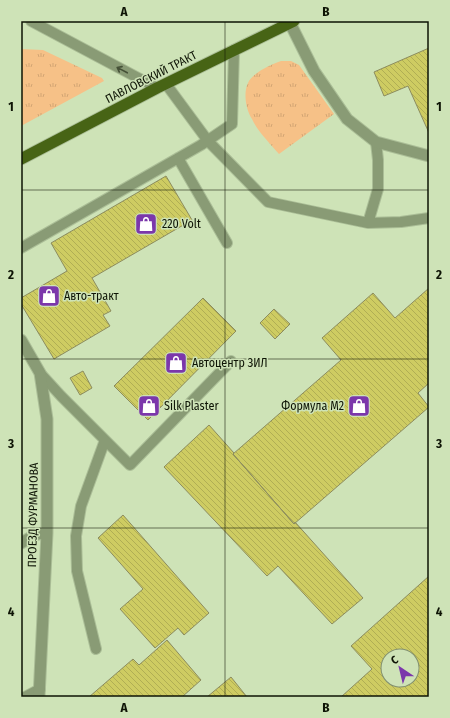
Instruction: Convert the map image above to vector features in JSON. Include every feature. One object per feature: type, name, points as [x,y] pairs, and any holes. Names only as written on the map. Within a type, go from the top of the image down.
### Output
[{"type":"main road","name":"ПАВЛОВСКИЙ ТРАКТ","points":[[21,159],[161,86],[292,22]]},
{"type":"street","points":[[292,22],[314,71],[347,120],[376,142],[429,156]]},
{"type":"street","name":"ПРОЕЗД ФУРМАНОВА","points":[[21,340],[40,372],[47,419],[47,533],[40,693]]},
{"type":"street","points":[[21,543],[37,534],[47,533]]},
{"type":"lane","points":[[31,21],[161,86],[208,141],[268,202],[368,223],[401,222],[429,218]]},
{"type":"lane","points":[[21,248],[208,141],[232,124],[234,50]]},
{"type":"lane","points":[[368,223],[378,189],[378,160],[376,142]]},
{"type":"lane","points":[[178,158],[227,244]]},
{"type":"lane","points":[[40,372],[61,396],[130,465],[231,361]]},
{"type":"lane","points":[[96,649],[77,571],[76,536],[81,506],[105,440]]},
{"type":"lane","points":[[25,697],[40,693]]},
{"type":"green space","points":[[21,49],[43,50],[102,78],[104,81],[21,126]]},
{"type":"green space","points":[[281,61],[291,61],[299,65],[334,114],[279,154],[255,124],[248,111],[245,96],[246,87],[250,79],[258,72]]},
{"type":"building","points":[[429,48],[429,133],[408,86],[384,96],[374,72]]},
{"type":"building","points":[[166,176],[192,220],[92,278],[111,311],[103,315],[110,326],[54,359],[21,304],[21,298],[67,271],[51,243]]},
{"type":"building","name":"Формула М2","points":[[429,288],[429,383],[418,393],[429,407],[294,524],[233,454],[341,360],[322,338],[373,293],[395,318]]},
{"type":"building","points":[[203,298],[236,331],[148,420],[114,386]]},
{"type":"building","points":[[274,309],[290,324],[275,339],[260,323]]},
{"type":"building","points":[[83,371],[92,388],[80,395],[70,378]]},
{"type":"building","points":[[209,425],[294,524],[295,522],[363,598],[332,624],[278,566],[267,576],[164,467]]},
{"type":"building","points":[[123,515],[209,613],[184,635],[178,628],[155,648],[120,609],[143,589],[98,538]]},
{"type":"building","points":[[429,576],[429,697],[341,697],[372,669],[351,646]]},
{"type":"building","points":[[167,640],[201,680],[182,697],[89,697],[133,659],[139,665]]},
{"type":"building","points":[[231,677],[247,697],[207,697]]},
{"type":"place","name":"220 Volt","points":[[146,224]]},
{"type":"place","name":"Авто-тракт","points":[[49,296]]},
{"type":"place","name":"Автоцентр ЗИЛ","points":[[176,363]]},
{"type":"place","name":"Silk Plaster","points":[[149,406]]},
{"type":"place","name":"Формула М2","points":[[359,406]]}]
